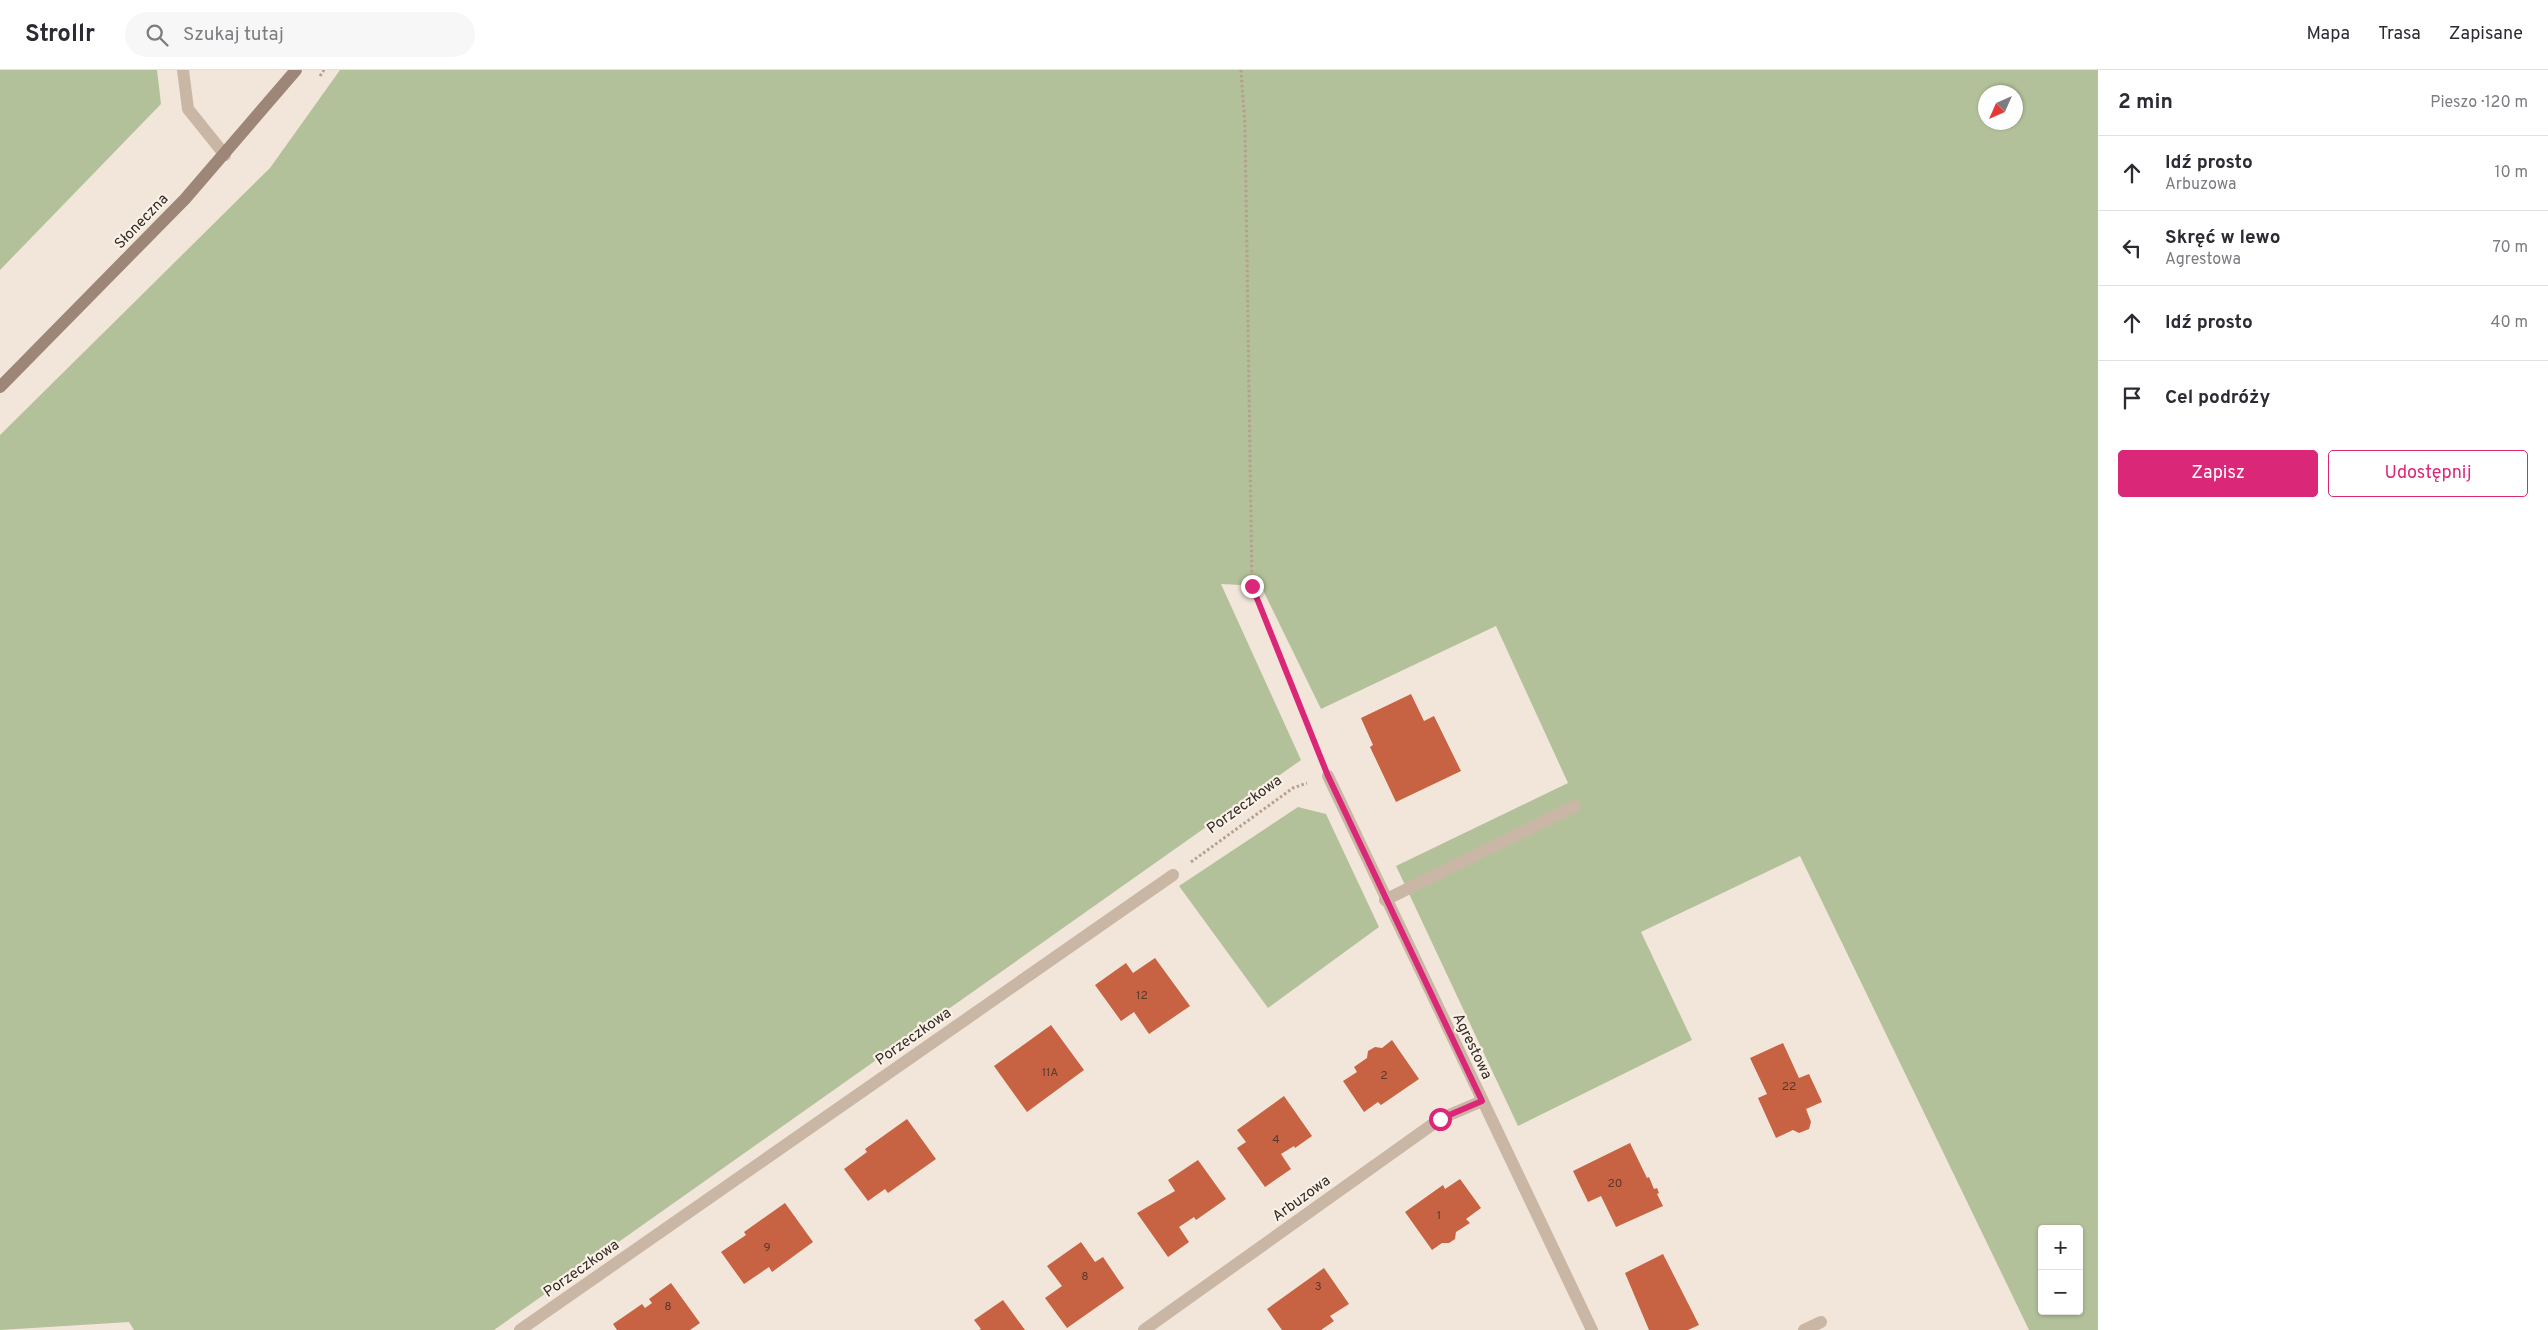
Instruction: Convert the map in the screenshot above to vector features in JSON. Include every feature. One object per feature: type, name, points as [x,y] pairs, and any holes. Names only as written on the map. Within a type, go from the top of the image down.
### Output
[{"type":"street","points":[[183,70],[188,109],[225,155]]},
{"type":"street","name":"Słoneczna","points":[[0,387],[180,205],[225,155],[296,70]]},
{"type":"street","name":"Agrestowa","points":[[1328,776],[1385,900],[1592,1330]]},
{"type":"street","points":[[1385,900],[1575,806]]},
{"type":"street","name":"Porzeczkowa","points":[[520,1330],[1173,875]]},
{"type":"street","name":"Arbuzowa","points":[[1144,1330],[1440,1119],[1482,1101]]},
{"type":"street","points":[[1804,1330],[1821,1322]]},
{"type":"path","points":[[1240,70],[1245,126],[1252,586],[1328,776]]},
{"type":"path","name":"Porzeczkowa","points":[[1173,875],[1293,788],[1328,776]]},
{"type":"green space","points":[[0,70],[157,70],[161,104],[0,270]]},
{"type":"green space","points":[[340,70],[2098,70],[2098,1330],[2029,1330],[1800,856],[1641,932],[1692,1040],[1518,1126],[1396,866],[1568,783],[1496,626],[1321,709],[1261,586],[1221,584],[1301,760],[494,1330],[134,1330],[129,1322],[0,1330],[0,435],[270,168]]},
{"type":"green space","points":[[1298,807],[1326,814],[1379,927],[1268,1008],[1179,886]]},
{"type":"building","points":[[1411,694],[1424,721],[1434,716],[1461,771],[1396,802],[1370,747],[1373,745],[1361,718]]},
{"type":"building","points":[[1155,958],[1190,1006],[1149,1034],[1134,1012],[1121,1021],[1095,985],[1126,963],[1133,973]]},
{"type":"building","points":[[1051,1025],[1084,1070],[1027,1112],[994,1066]]},
{"type":"building","points":[[1392,1040],[1419,1079],[1381,1105],[1378,1102],[1364,1112],[1343,1081],[1357,1072],[1354,1067],[1367,1058],[1368,1051],[1375,1047],[1382,1048]]},
{"type":"building","points":[[1783,1043],[1799,1078],[1809,1074],[1822,1102],[1806,1109],[1811,1122],[1809,1129],[1799,1133],[1793,1130],[1776,1138],[1758,1098],[1767,1094],[1750,1058]]},
{"type":"building","points":[[1284,1096],[1312,1136],[1295,1148],[1294,1146],[1281,1154],[1291,1169],[1265,1187],[1237,1148],[1246,1142],[1237,1130]]},
{"type":"building","points":[[907,1119],[936,1159],[888,1193],[885,1189],[868,1201],[844,1169],[867,1152],[865,1149]]},
{"type":"building","points":[[1630,1143],[1647,1178],[1649,1177],[1654,1189],[1657,1188],[1659,1193],[1657,1194],[1663,1206],[1616,1227],[1601,1196],[1588,1202],[1573,1171]]},
{"type":"building","points":[[1198,1160],[1226,1199],[1196,1220],[1194,1217],[1179,1227],[1189,1242],[1168,1257],[1137,1213],[1175,1191],[1168,1180]]},
{"type":"building","points":[[1460,1179],[1481,1208],[1466,1219],[1470,1223],[1456,1232],[1455,1239],[1449,1243],[1442,1243],[1432,1250],[1405,1212],[1443,1185],[1445,1189]]},
{"type":"building","points":[[785,1203],[813,1242],[772,1272],[769,1267],[744,1284],[721,1252],[746,1235],[744,1232]]},
{"type":"building","points":[[1081,1242],[1095,1262],[1103,1257],[1124,1288],[1067,1328],[1045,1298],[1062,1286],[1047,1266]]},
{"type":"building","points":[[1663,1254],[1699,1325],[1688,1330],[1649,1330],[1625,1273]]},
{"type":"building","points":[[1324,1268],[1349,1304],[1330,1316],[1334,1321],[1321,1330],[1282,1330],[1267,1309]]},
{"type":"building","points":[[671,1283],[700,1323],[690,1330],[617,1330],[613,1324],[642,1304],[645,1308],[652,1303],[649,1299]]},
{"type":"building","points":[[1003,1300],[1025,1330],[979,1330],[981,1329],[974,1320]]},
{"type":"route","points":[[1252,586],[1328,776],[1385,900],[1482,1101],[1440,1119]]}]
